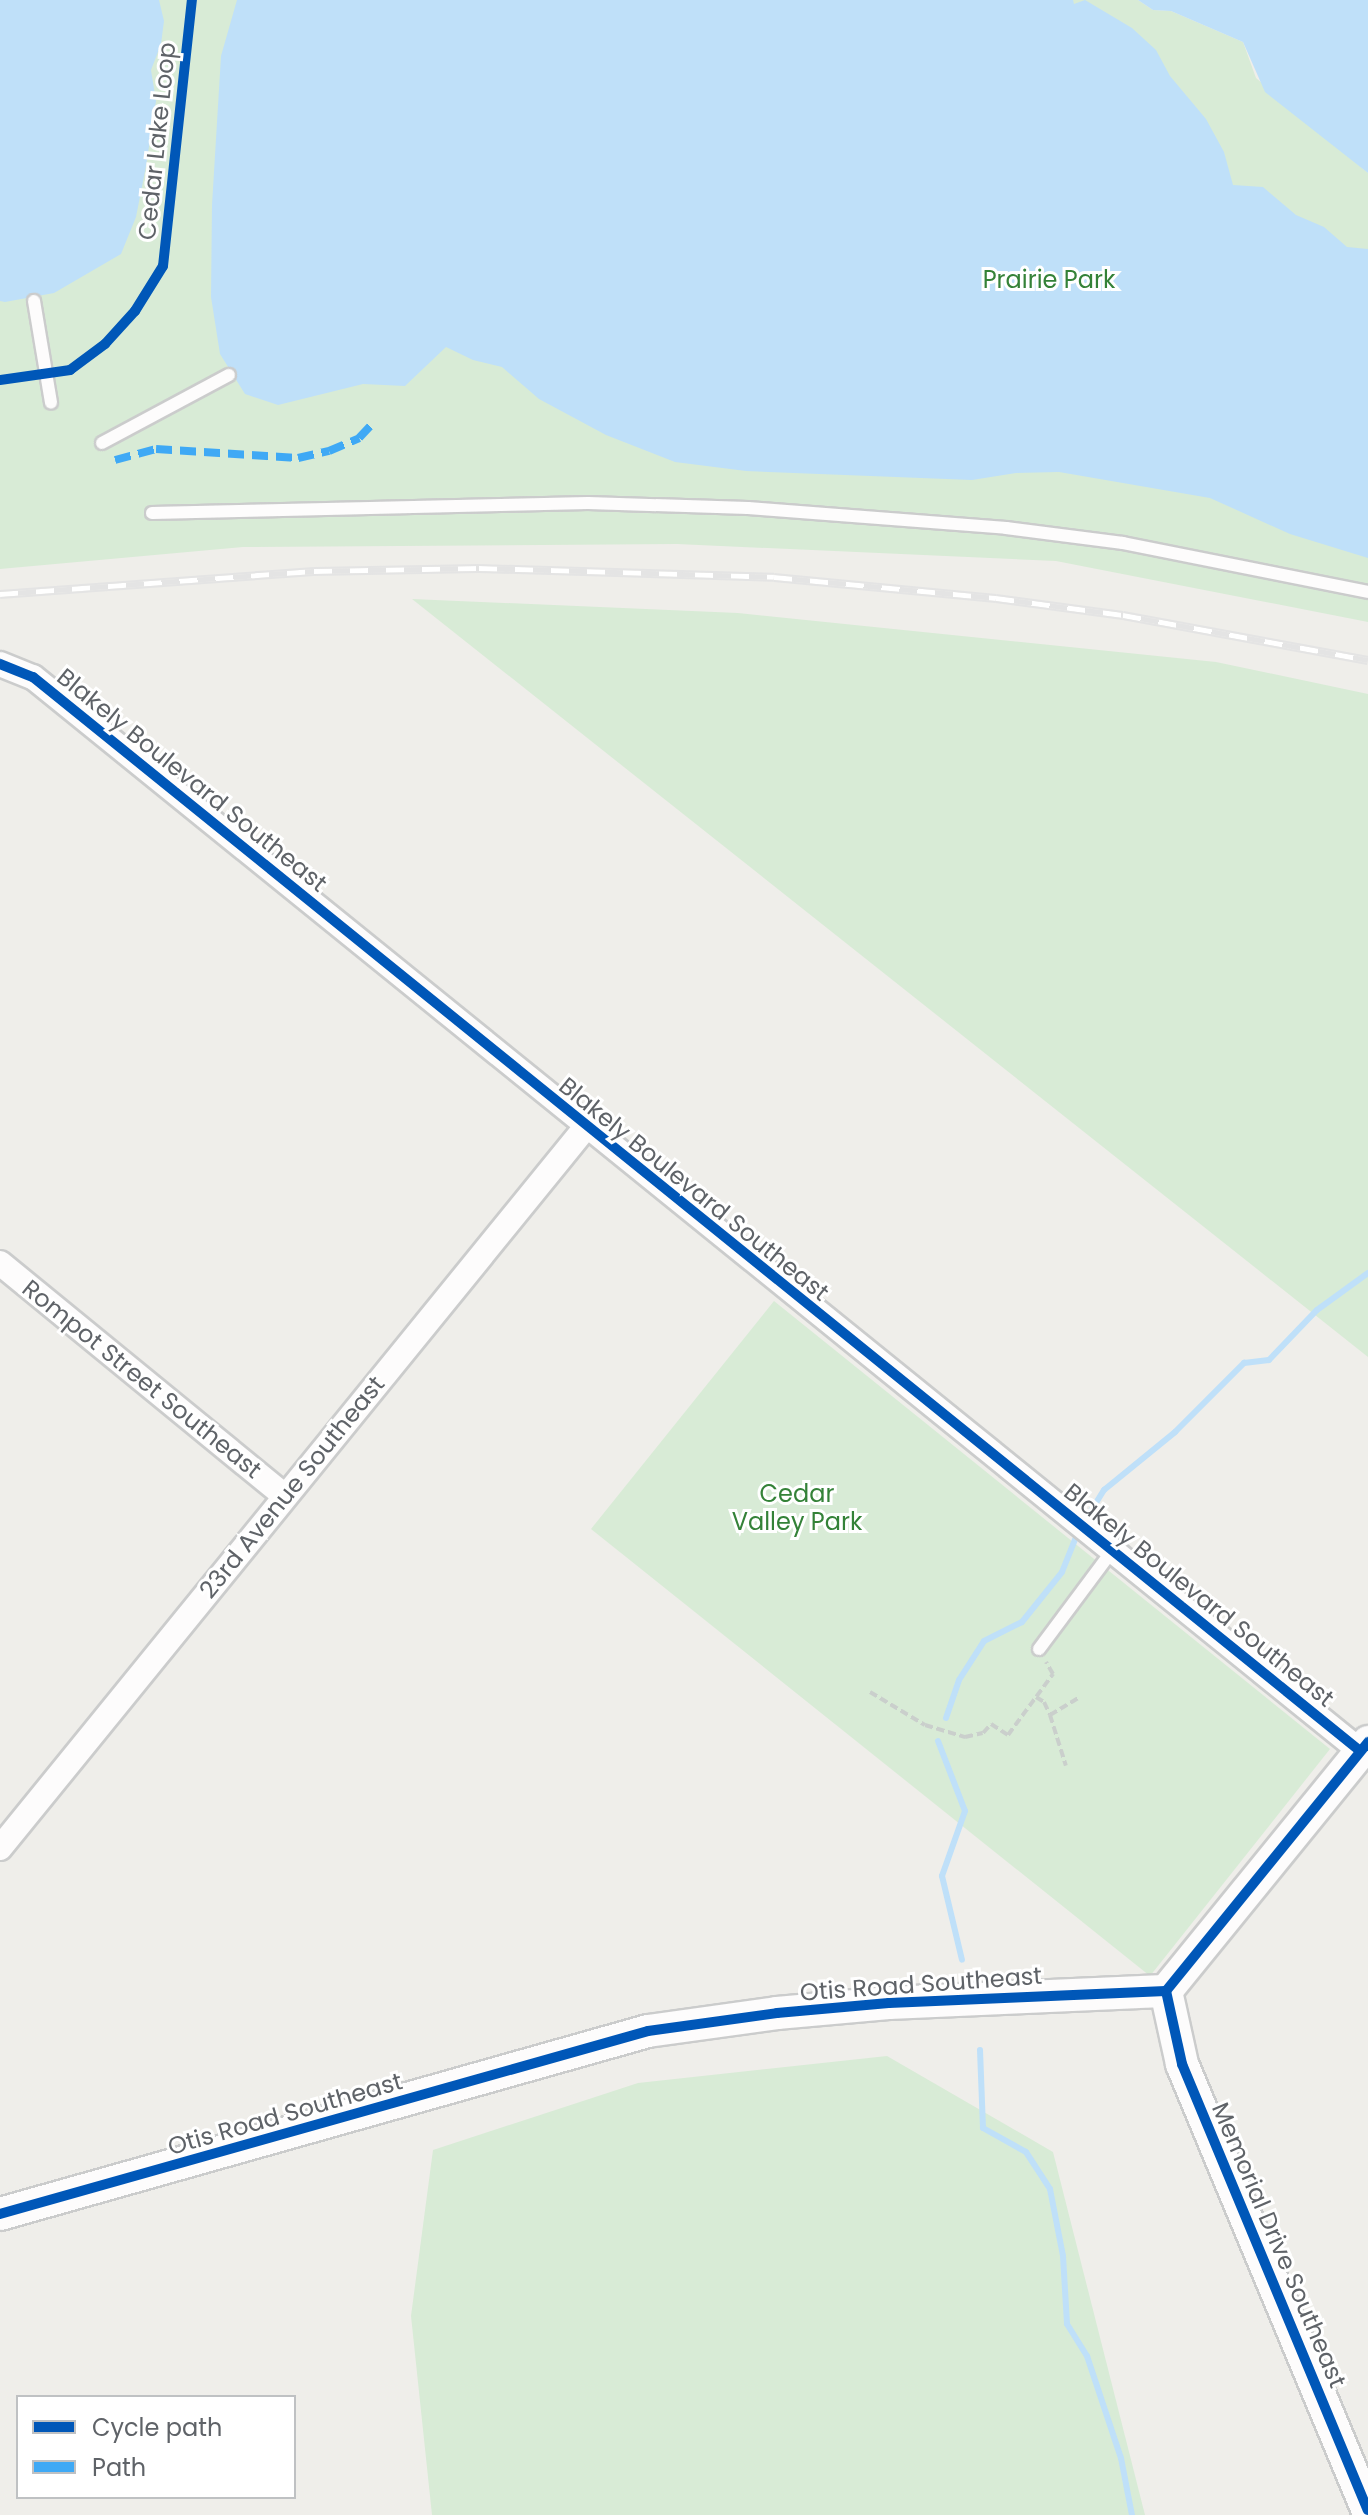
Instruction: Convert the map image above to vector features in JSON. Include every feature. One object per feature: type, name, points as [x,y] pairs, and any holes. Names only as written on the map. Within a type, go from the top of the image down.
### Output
[{"type":"street","name":"Blakely Boulevard Southeast","points":[[0,664],[33,677],[1109,1548],[1364,1747]]},
{"type":"street","name":"23rd Avenue Southeast","points":[[0,1848],[586,1127]]},
{"type":"street","name":"Rompot Street Southeast","points":[[0,1263],[285,1496]]},
{"type":"street","points":[[1166,1991],[1364,1747]]},
{"type":"street","name":"Otis Road Southeast","points":[[0,2214],[648,2031],[777,2013],[889,2003],[1166,1991]]},
{"type":"street","name":"Memorial Drive Southeast","points":[[1166,1991],[1182,2064],[1368,2510]]},
{"type":"lane","points":[[34,301],[51,403]]},
{"type":"lane","points":[[102,443],[229,375]]},
{"type":"lane","points":[[152,513],[588,503],[748,508],[1006,528],[1094,539],[1368,592]]},
{"type":"lane","points":[[1039,1649],[1109,1548]]},
{"type":"path","points":[[870,1692],[925,1725],[965,1737],[983,1733],[991,1724],[1008,1735],[1053,1674],[1039,1649]]},
{"type":"path","points":[[1036,1697],[1044,1702],[1050,1715],[1066,1766]]},
{"type":"path","points":[[1050,1715],[1078,1698]]},
{"type":"green space","name":"Prairie Park","points":[[0,0],[1138,0],[1153,10],[1171,11],[1243,42],[1256,78],[1368,173],[1368,622],[1056,561],[677,544],[243,547],[0,569]]},
{"type":"green space","points":[[412,599],[738,613],[1216,662],[1368,694],[1368,1357]]},
{"type":"green space","name":"Cedar Valley Park","points":[[774,1301],[1330,1749],[1150,1976],[591,1529]]},
{"type":"green space","points":[[887,2056],[1053,2152],[1145,2515],[432,2515],[411,2316],[433,2150],[638,2083]]},
{"type":"water","points":[[0,0],[159,0],[164,21],[161,44],[151,70],[156,101],[146,166],[136,217],[121,254],[54,293],[5,302],[0,301]]},
{"type":"water","name":"Prairie Park","points":[[237,0],[1073,0],[1074,4],[1085,0],[1132,28],[1156,50],[1170,76],[1206,119],[1224,152],[1233,185],[1263,187],[1296,215],[1324,227],[1347,247],[1368,249],[1368,558],[1290,534],[1210,498],[1059,472],[1016,473],[972,480],[746,471],[675,462],[606,435],[539,399],[502,367],[473,360],[446,347],[405,386],[363,384],[278,405],[245,394],[220,354],[211,297],[212,205],[221,56]]},
{"type":"water","points":[[1138,0],[1368,0],[1368,173],[1265,92],[1243,42],[1171,11],[1153,10]]},
{"type":"waterway","points":[[1084,1522],[1104,1490],[1175,1432],[1244,1363],[1269,1360],[1317,1310],[1368,1273]]},
{"type":"waterway","points":[[946,1718],[959,1680],[984,1641],[1022,1622],[1062,1572],[1078,1532]]},
{"type":"waterway","points":[[938,1741],[965,1811],[942,1876],[962,1960]]},
{"type":"waterway","points":[[980,2050],[983,2128],[1026,2152],[1050,2189],[1063,2256],[1067,2324],[1087,2356],[1121,2458],[1132,2515]]},
{"type":"railway","points":[[0,594],[314,571],[479,568],[774,577],[996,598],[1123,615],[1368,660]]},
{"type":"marked path","points":[[115,460],[156,449],[298,458],[329,451],[359,438],[375,421]]},
{"type":"cycle path","name":"Cedar Lake Loop","points":[[0,380],[70,370],[105,344],[135,311],[163,266],[192,0]]},
{"type":"cycle path","points":[[0,664],[33,677],[1360,1751]]},
{"type":"cycle path","points":[[0,2214],[648,2031],[777,2013],[889,2003],[1166,1991],[1368,1742]]},
{"type":"cycle path","points":[[1166,1991],[1182,2064],[1368,2510]]}]
